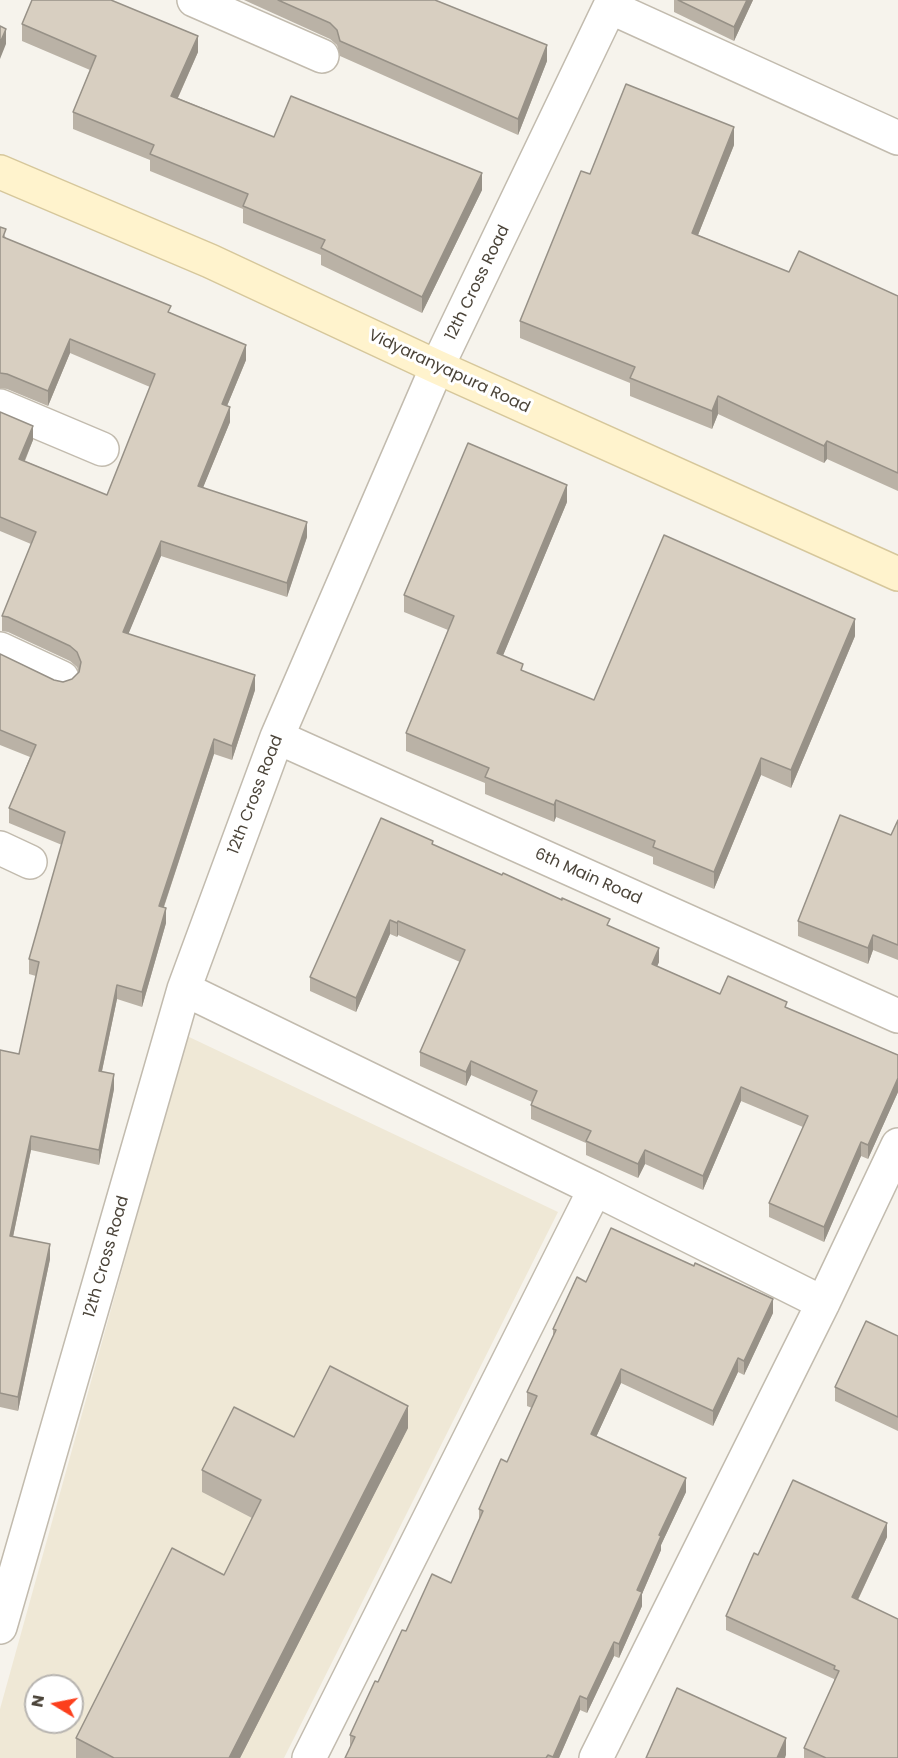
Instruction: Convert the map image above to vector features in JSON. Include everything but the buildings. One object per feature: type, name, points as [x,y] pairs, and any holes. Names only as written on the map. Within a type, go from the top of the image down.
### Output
[{"type":"main road","name":"Vidyaranyapura Road","points":[[0,172],[210,261],[437,367],[898,574]]},
{"type":"street","points":[[194,0],[322,56]]},
{"type":"street","points":[[611,4],[898,138]]},
{"type":"street","name":"12th Cross Road","points":[[0,1627],[184,989],[277,737],[437,367],[611,4]]},
{"type":"street","points":[[0,406],[102,449]]},
{"type":"street","points":[[0,649],[62,678]]},
{"type":"street","name":"6th Main Road","points":[[277,737],[898,1017]]},
{"type":"street","points":[[0,848],[30,862]]},
{"type":"street","points":[[184,989],[596,1189],[823,1303]]},
{"type":"street","points":[[596,1758],[823,1303],[898,1145]]},
{"type":"street","points":[[309,1758],[596,1189]]},
{"type":"shaded area","points":[[187,1036],[558,1212],[284,1758],[0,1758],[0,1709]]}]
